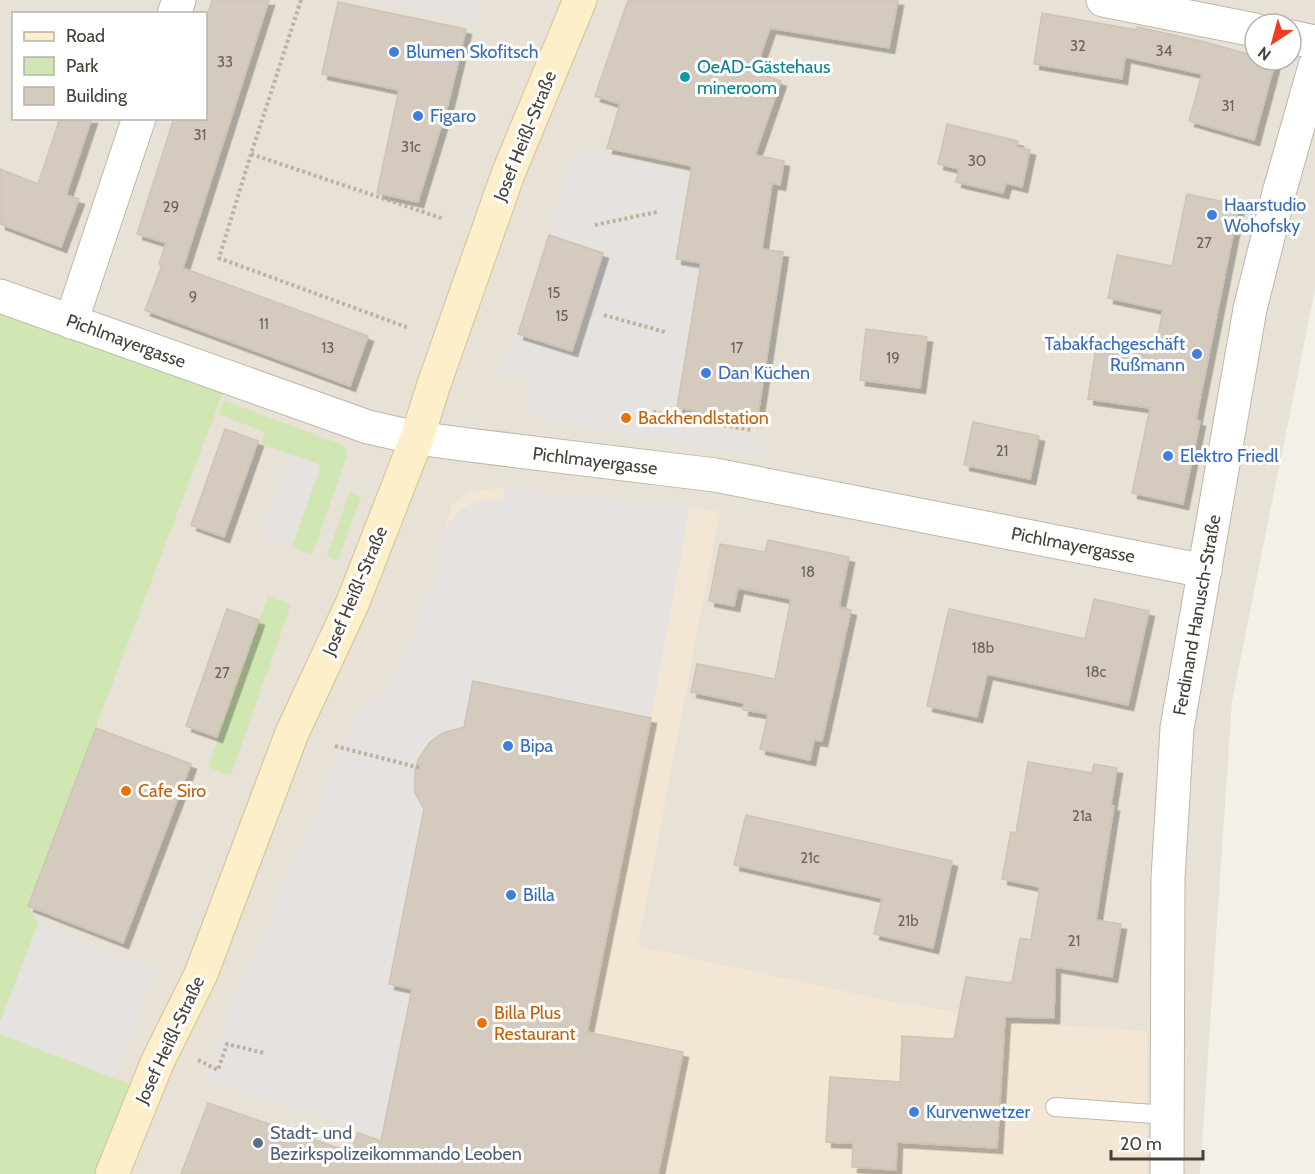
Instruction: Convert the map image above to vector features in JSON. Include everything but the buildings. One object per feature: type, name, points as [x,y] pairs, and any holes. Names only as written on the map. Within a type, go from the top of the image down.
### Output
[{"type":"main road","name":"Josef Heißl-Straße","points":[[112,1174],[157,1063],[201,974],[292,733],[353,602],[417,438],[432,387],[508,174],[580,0]]},
{"type":"street","points":[[1103,0],[1243,28]]},
{"type":"street","name":"Ferdinand Hanusch-Straße","points":[[1167,1174],[1168,878],[1176,740],[1250,309],[1279,193],[1315,66]]},
{"type":"street","points":[[71,322],[138,120]]},
{"type":"street","name":"Pichlmayergasse","points":[[0,296],[368,427],[417,438],[715,475],[1205,571]]},
{"type":"lane","points":[[1055,1107],[1167,1115]]},
{"type":"path","points":[[301,0],[219,258],[409,328]]},
{"type":"path","points":[[252,154],[444,219]]},
{"type":"path","points":[[596,225],[657,212]]},
{"type":"path","points":[[604,315],[665,332]]},
{"type":"path","points":[[653,412],[752,430]]},
{"type":"path","points":[[335,746],[420,768]]},
{"type":"path","points":[[198,1060],[218,1070],[227,1044],[264,1053]]},
{"type":"shaded area","points":[[0,0],[1315,0],[1315,289],[1232,701],[1200,1174],[0,1174]]},
{"type":"shaded area","points":[[356,0],[480,0],[476,23]]},
{"type":"shaded area","points":[[574,149],[689,174],[676,258],[701,263],[675,421],[765,436],[762,458],[524,416],[531,381],[499,370],[518,334],[572,351],[603,253],[549,235]]},
{"type":"shaded area","points":[[290,455],[321,465],[292,547],[261,536]]},
{"type":"shaded area","points":[[505,488],[720,511],[638,946],[894,1002],[1023,1023],[1147,1031],[1147,1174],[454,1174],[457,1161],[201,1079],[357,714],[387,689],[439,573],[445,527],[452,504],[471,491]]},
{"type":"shaded area","points":[[505,488],[690,507],[651,718],[473,681],[381,1137],[201,1079],[357,714],[387,689],[439,573],[445,527],[459,510],[478,500],[503,500]]},
{"type":"shaded area","points":[[38,924],[157,970],[115,1078],[0,1034],[0,1022]]},
{"type":"green space","points":[[0,307],[225,387],[28,906],[38,924],[0,1022]]},
{"type":"green space","points":[[224,401],[344,445],[347,456],[312,554],[292,547],[320,465],[261,444],[265,432],[219,414]]},
{"type":"green space","points":[[350,492],[361,496],[338,560],[327,556]]},
{"type":"green space","points":[[268,596],[291,604],[231,775],[208,767]]},
{"type":"green space","points":[[0,1034],[146,1091],[112,1174],[0,1174]]},
{"type":"place","name":"Blumen Skofitsch","points":[[394,52]]},
{"type":"place","name":"OeAD-Gästehaus mineroom","points":[[685,77]]},
{"type":"place","name":"Figaro","points":[[418,116]]},
{"type":"place","name":"Haarstudio Wohofsky","points":[[1212,215]]},
{"type":"place","name":"Tabakfachgeschäft Rußmann","points":[[1197,354]]},
{"type":"place","name":"Dan Küchen","points":[[706,373]]},
{"type":"place","name":"Backhendlstation","points":[[626,418]]},
{"type":"place","name":"Elektro Friedl","points":[[1168,456]]},
{"type":"place","name":"Bipa","points":[[508,746]]},
{"type":"place","name":"Cafe Siro","points":[[126,791]]},
{"type":"place","name":"Billa","points":[[511,895]]},
{"type":"place","name":"Billa Plus Restaurant","points":[[482,1023]]},
{"type":"place","name":"Kurvenwetzer","points":[[914,1112]]},
{"type":"place","name":"Stadt- und Bezirkspolizeikommando Leoben","points":[[258,1143]]}]
